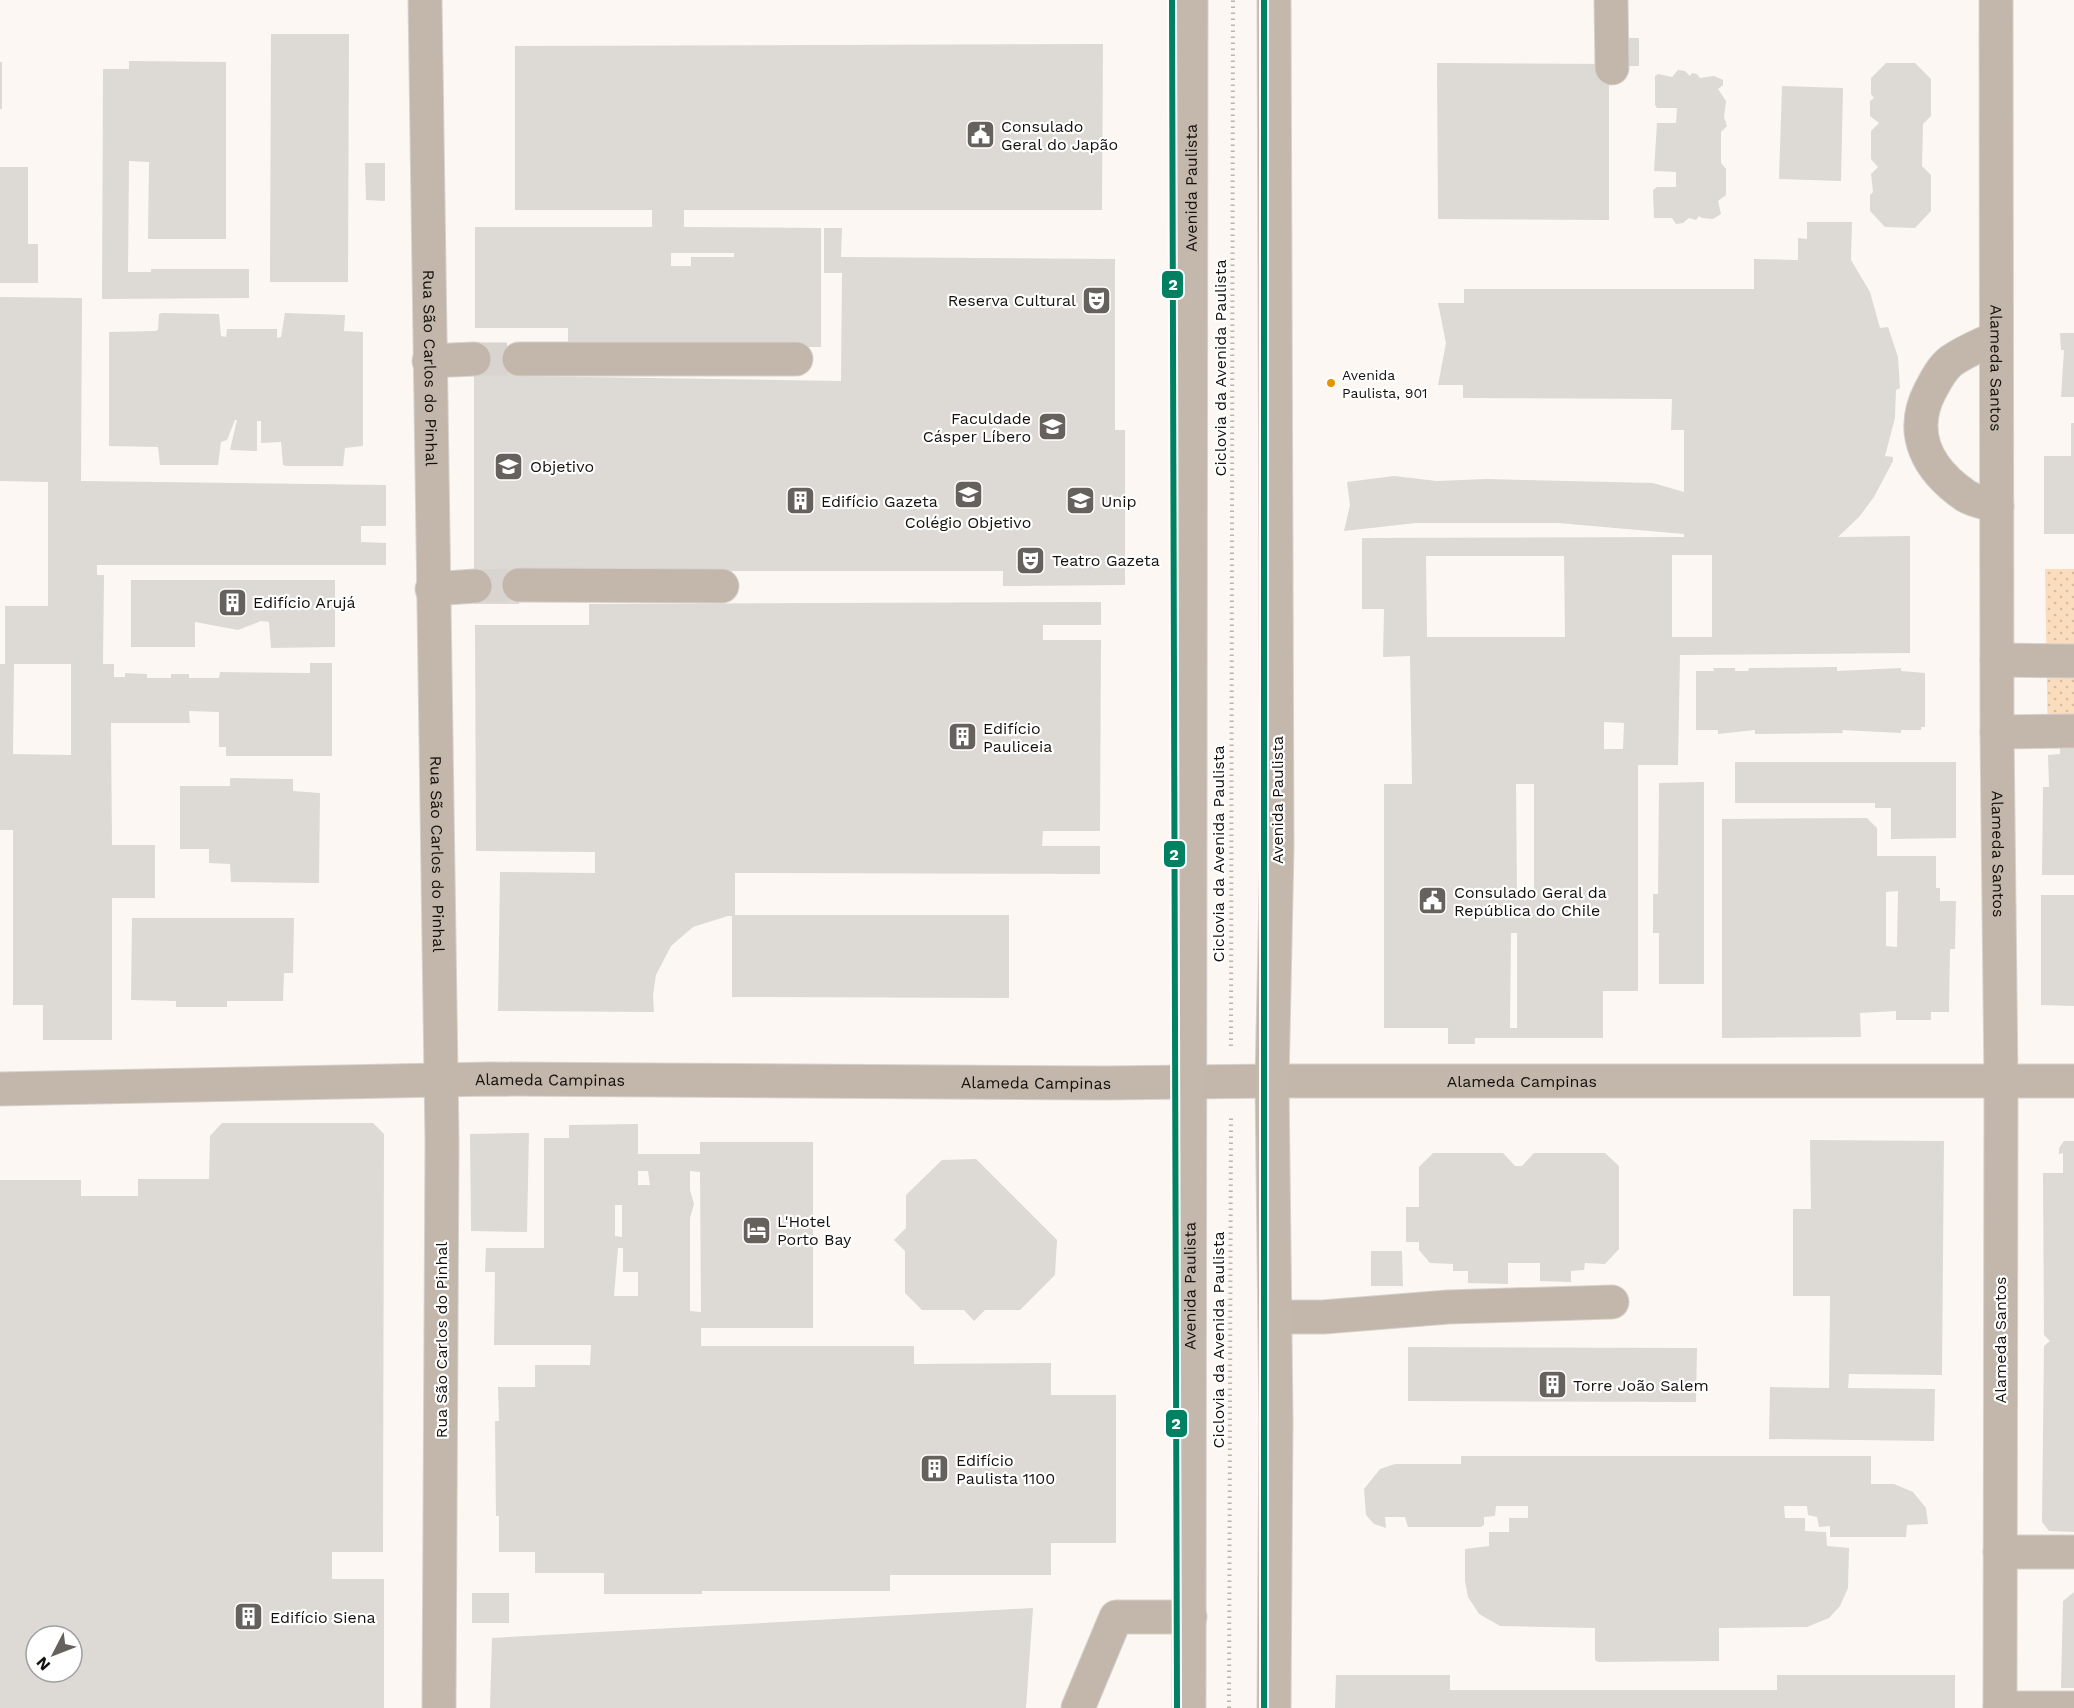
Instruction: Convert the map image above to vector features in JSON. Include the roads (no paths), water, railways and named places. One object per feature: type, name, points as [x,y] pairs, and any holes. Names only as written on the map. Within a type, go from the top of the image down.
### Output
[{"type":"main road","name":"Avenida Paulista","points":[[1189,1708],[1191,0]]},
{"type":"main road","name":"Avenida Paulista","points":[[1274,0],[1278,848],[1272,1081],[1275,1317],[1274,1708]]},
{"type":"street","name":"Rua São Carlos do Pinhal","points":[[425,0],[442,1142],[439,1708]]},
{"type":"street","points":[[1611,0],[1612,68]]},
{"type":"street","name":"Alameda Santos","points":[[1996,0],[1997,732],[2001,1081],[2000,1708]]},
{"type":"street","points":[[1996,338],[1951,361],[1939,373],[1909,430],[1938,470],[1967,496],[1997,506]]},
{"type":"street","points":[[429,361],[474,359]]},
{"type":"street","points":[[519,359],[796,359]]},
{"type":"street","points":[[519,585],[722,586]]},
{"type":"street","points":[[432,589],[475,586]]},
{"type":"street","points":[[1997,660],[2074,660]]},
{"type":"street","points":[[1997,732],[2074,731]]},
{"type":"street","name":"Alameda Campinas","points":[[0,1089],[440,1079],[1191,1083],[1272,1081],[2074,1081]]},
{"type":"street","points":[[1275,1317],[1323,1317],[1448,1307],[1612,1302]]},
{"type":"street","points":[[2000,1551],[2074,1552]]},
{"type":"street","points":[[1078,1708],[1116,1617],[1190,1617]]},
{"type":"street","points":[[2000,1708],[2074,1708]]},
{"type":"tunnel","points":[[474,359],[519,359]]},
{"type":"tunnel","points":[[475,586],[519,585]]},
{"type":"place","name":"Consulado Geral do Japão","points":[[980,135]]},
{"type":"place","name":"Reserva Cultural","points":[[1097,300]]},
{"type":"place","name":"Avenida Paulista, 901","points":[[1331,383]]},
{"type":"place","name":"Faculdade Cásper Líbero","points":[[1052,427]]},
{"type":"place","name":"Objetivo","points":[[509,466]]},
{"type":"place","name":"Colégio Objetivo","points":[[968,494]]},
{"type":"place","name":"Edifício Gazeta","points":[[800,501]]},
{"type":"place","name":"Unip","points":[[1080,501]]},
{"type":"place","name":"Teatro Gazeta","points":[[1031,560]]},
{"type":"place","name":"Edifício Arujá","points":[[232,602]]},
{"type":"place","name":"Edifício Pauliceia","points":[[962,737]]},
{"type":"place","name":"Consulado Geral da República do Chile","points":[[1433,901]]},
{"type":"place","name":"L'Hotel Porto Bay","points":[[756,1230]]},
{"type":"place","name":"Torre João Salem","points":[[1552,1385]]},
{"type":"place","name":"Edifício Paulista 1100","points":[[935,1469]]},
{"type":"place","name":"Edifício Siena","points":[[249,1617]]}]
